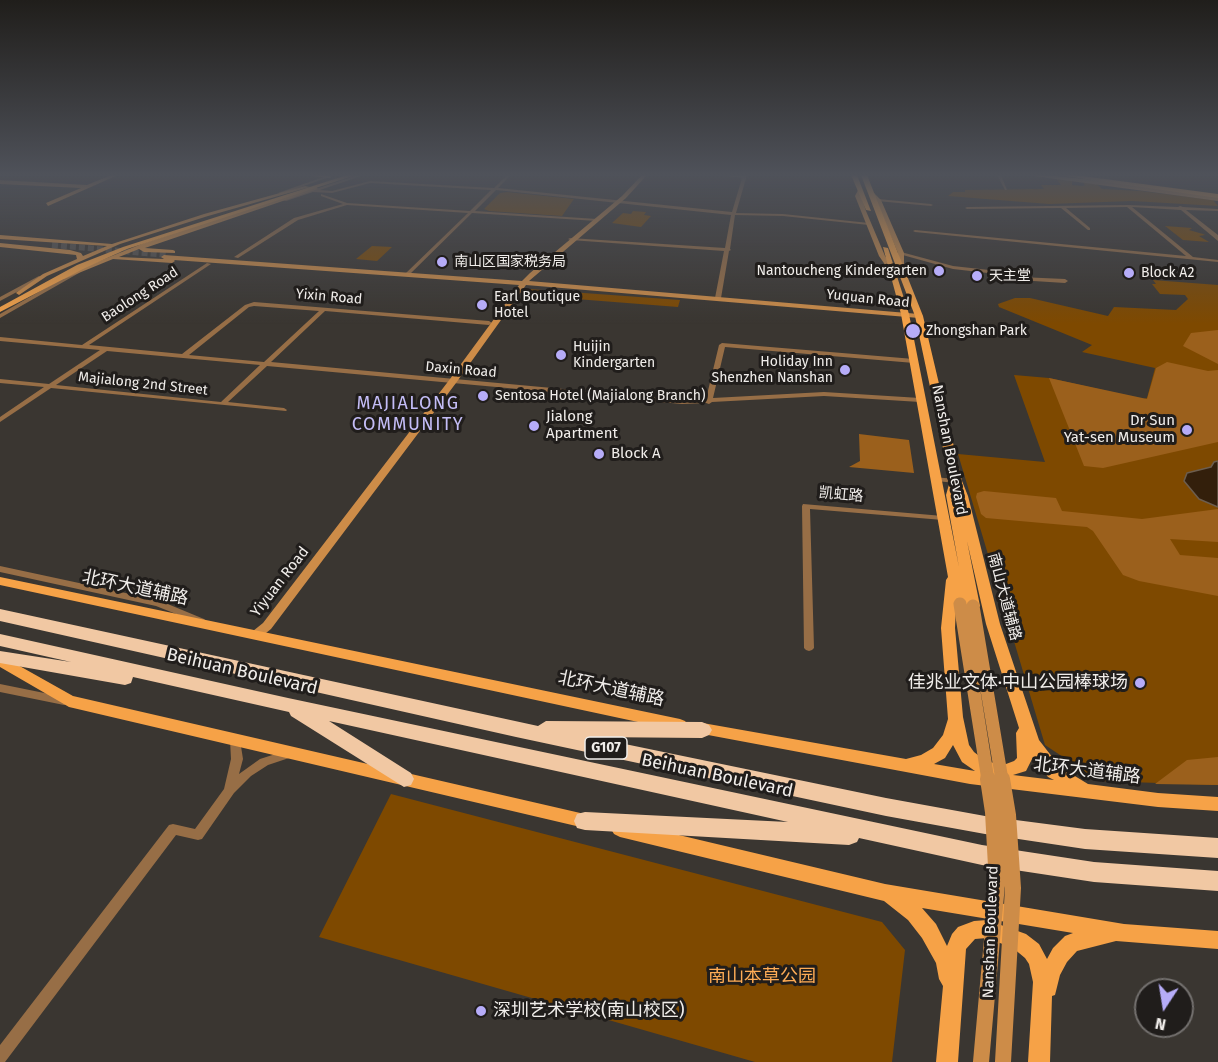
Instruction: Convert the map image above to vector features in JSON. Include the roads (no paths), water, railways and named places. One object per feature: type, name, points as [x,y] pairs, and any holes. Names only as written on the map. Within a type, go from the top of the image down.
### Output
[{"type":"highway","points":[[0,607],[46,624]]},
{"type":"highway","name":"Beihuan Boulevard","points":[[0,615],[516,729],[886,807],[986,825],[1085,839],[1218,848]]},
{"type":"highway","name":"Beihuan Boulevard","points":[[0,640],[895,838],[982,855],[1094,872],[1218,881]]},
{"type":"highway","points":[[0,659],[288,705],[404,779]]},
{"type":"highway","points":[[516,729],[702,730]]},
{"type":"highway","points":[[585,821],[895,838]]},
{"type":"main road","points":[[121,242],[190,225]]},
{"type":"main road","points":[[0,310],[95,260],[145,241],[199,225]]},
{"type":"main road","name":"Nanshan Boulevard","points":[[873,225],[906,315],[943,518],[960,571]]},
{"type":"main road","name":"Nanshan Boulevard","points":[[884,225],[919,316],[956,481],[952,495],[966,605]]},
{"type":"main road","points":[[0,303],[89,259],[149,236]]},
{"type":"main road","name":"南山大道辅路","points":[[956,481],[962,496],[993,624],[1023,720]]},
{"type":"main road","points":[[960,571],[948,609],[955,717],[959,740],[968,757],[985,768],[1006,771],[1020,766],[1026,755],[1023,720]]},
{"type":"main road","name":"北环大道辅路","points":[[0,581],[702,730],[981,779],[1093,793],[1218,804]]},
{"type":"main road","points":[[0,659],[69,702],[885,893],[1124,933],[1218,940]]},
{"type":"main road","points":[[884,762],[914,764],[933,757],[939,753],[950,737],[955,717]]},
{"type":"main road","points":[[1023,720],[1039,756],[1054,772],[1069,783],[1093,793]]},
{"type":"main road","points":[[885,893],[902,903],[929,931],[945,961],[949,974],[951,1001]]},
{"type":"main road","points":[[947,1062],[958,941],[965,934],[974,930],[987,930],[1019,941],[1032,951],[1038,961],[1043,982],[1039,1062]]},
{"type":"main road","points":[[1042,1015],[1050,973],[1060,955],[1072,943],[1124,933]]},
{"type":"street","points":[[0,298],[80,259],[121,242],[177,225]]},
{"type":"street","points":[[46,285],[146,244],[207,225]]},
{"type":"street","points":[[236,257],[288,225]]},
{"type":"street","points":[[409,273],[458,225]]},
{"type":"street","name":"Yiyuan Road","points":[[450,381],[489,323],[523,282],[589,225]]},
{"type":"street","points":[[718,297],[733,225]]},
{"type":"street","points":[[869,225],[879,241]]},
{"type":"street","points":[[889,225],[901,253],[902,269]]},
{"type":"street","points":[[1083,225],[1088,229]]},
{"type":"street","points":[[1150,225],[1191,258]]},
{"type":"street","points":[[1202,225],[1218,240]]},
{"type":"street","points":[[915,231],[1218,261]]},
{"type":"street","points":[[572,239],[729,250]]},
{"type":"street","points":[[0,241],[121,242]]},
{"type":"street","points":[[0,241],[79,254],[80,259]]},
{"type":"street","points":[[0,241],[51,246]]},
{"type":"street","points":[[60,251],[73,247],[76,244],[74,243]]},
{"type":"street","points":[[146,244],[142,249],[164,255]]},
{"type":"street","points":[[901,253],[953,267],[1016,275],[1018,278],[1065,281]]},
{"type":"street","points":[[148,259],[146,256],[164,255],[236,257],[329,268]]},
{"type":"street","name":"Yuquan Road","points":[[164,255],[523,282]]},
{"type":"street","points":[[104,260],[148,259],[282,269],[329,268]]},
{"type":"street","name":"Baolong Road","points":[[84,346],[209,264]]},
{"type":"street","name":"Yuquan Road","points":[[329,268],[718,297],[919,316]]},
{"type":"street","points":[[0,316],[77,272]]},
{"type":"street","points":[[19,293],[45,275]]},
{"type":"street","name":"Yiyuan Road","points":[[257,634],[259,625],[450,381],[523,282]]},
{"type":"street","name":"Yixin Road","points":[[183,356],[249,305],[257,304],[489,323]]},
{"type":"street","points":[[222,404],[268,364],[324,309]]},
{"type":"street","name":"Daxin Road","points":[[0,339],[673,401],[709,402],[831,394],[920,400]]},
{"type":"street","points":[[709,402],[722,345],[914,361]]},
{"type":"street","points":[[0,420],[105,349]]},
{"type":"street","name":"Majialong 2nd Street","points":[[0,381],[284,410]]},
{"type":"street","points":[[936,479],[956,481]]},
{"type":"street","name":"凯虹路","points":[[809,648],[806,506],[943,518]]},
{"type":"street","points":[[0,569],[158,603],[210,624]]},
{"type":"street","name":"Nanshan Boulevard","points":[[966,605],[993,812],[997,884],[981,1062]]},
{"type":"street","name":"Nanshan Boulevard","points":[[966,605],[1008,815],[1013,888],[1003,1062]]},
{"type":"street","points":[[0,688],[69,702]]},
{"type":"street","points":[[230,790],[237,759],[235,740]]},
{"type":"street","points":[[0,1058],[173,829],[198,835],[230,790],[255,768],[291,753]]},
{"type":"tunnel","points":[[52,245],[168,255]]},
{"type":"place","name":"南山区国家税务局","points":[[442,262]]},
{"type":"place","name":"Nantoucheng Kindergarten","points":[[939,271]]},
{"type":"place","name":"Block A2","points":[[1129,273]]},
{"type":"place","name":"天主堂","points":[[977,276]]},
{"type":"place","name":"Earl Boutique Hotel","points":[[482,305]]},
{"type":"place","name":"Zhongshan Park","points":[[913,331]]},
{"type":"place","name":"Huijin Kindergarten","points":[[561,355]]},
{"type":"place","name":"Holiday Inn Shenzhen Nanshan","points":[[845,370]]},
{"type":"place","name":"Sentosa Hotel (Majialong Branch)","points":[[483,396]]},
{"type":"place","name":"Jialong Apartment","points":[[534,426]]},
{"type":"place","name":"Dr Sun Yat-sen Museum","points":[[1187,430]]},
{"type":"place","name":"Block A","points":[[599,454]]},
{"type":"place","name":"佳兆业文体·中山公园棒球场","points":[[1140,683]]},
{"type":"place","name":"深圳艺术学校(南山校区)","points":[[481,1011]]},
{"type":"district","name":"MAJIALONG COMMUNITY","points":[[408,414]]},
{"type":"park label","name":"南山本草公园","points":[[762,977]]}]
